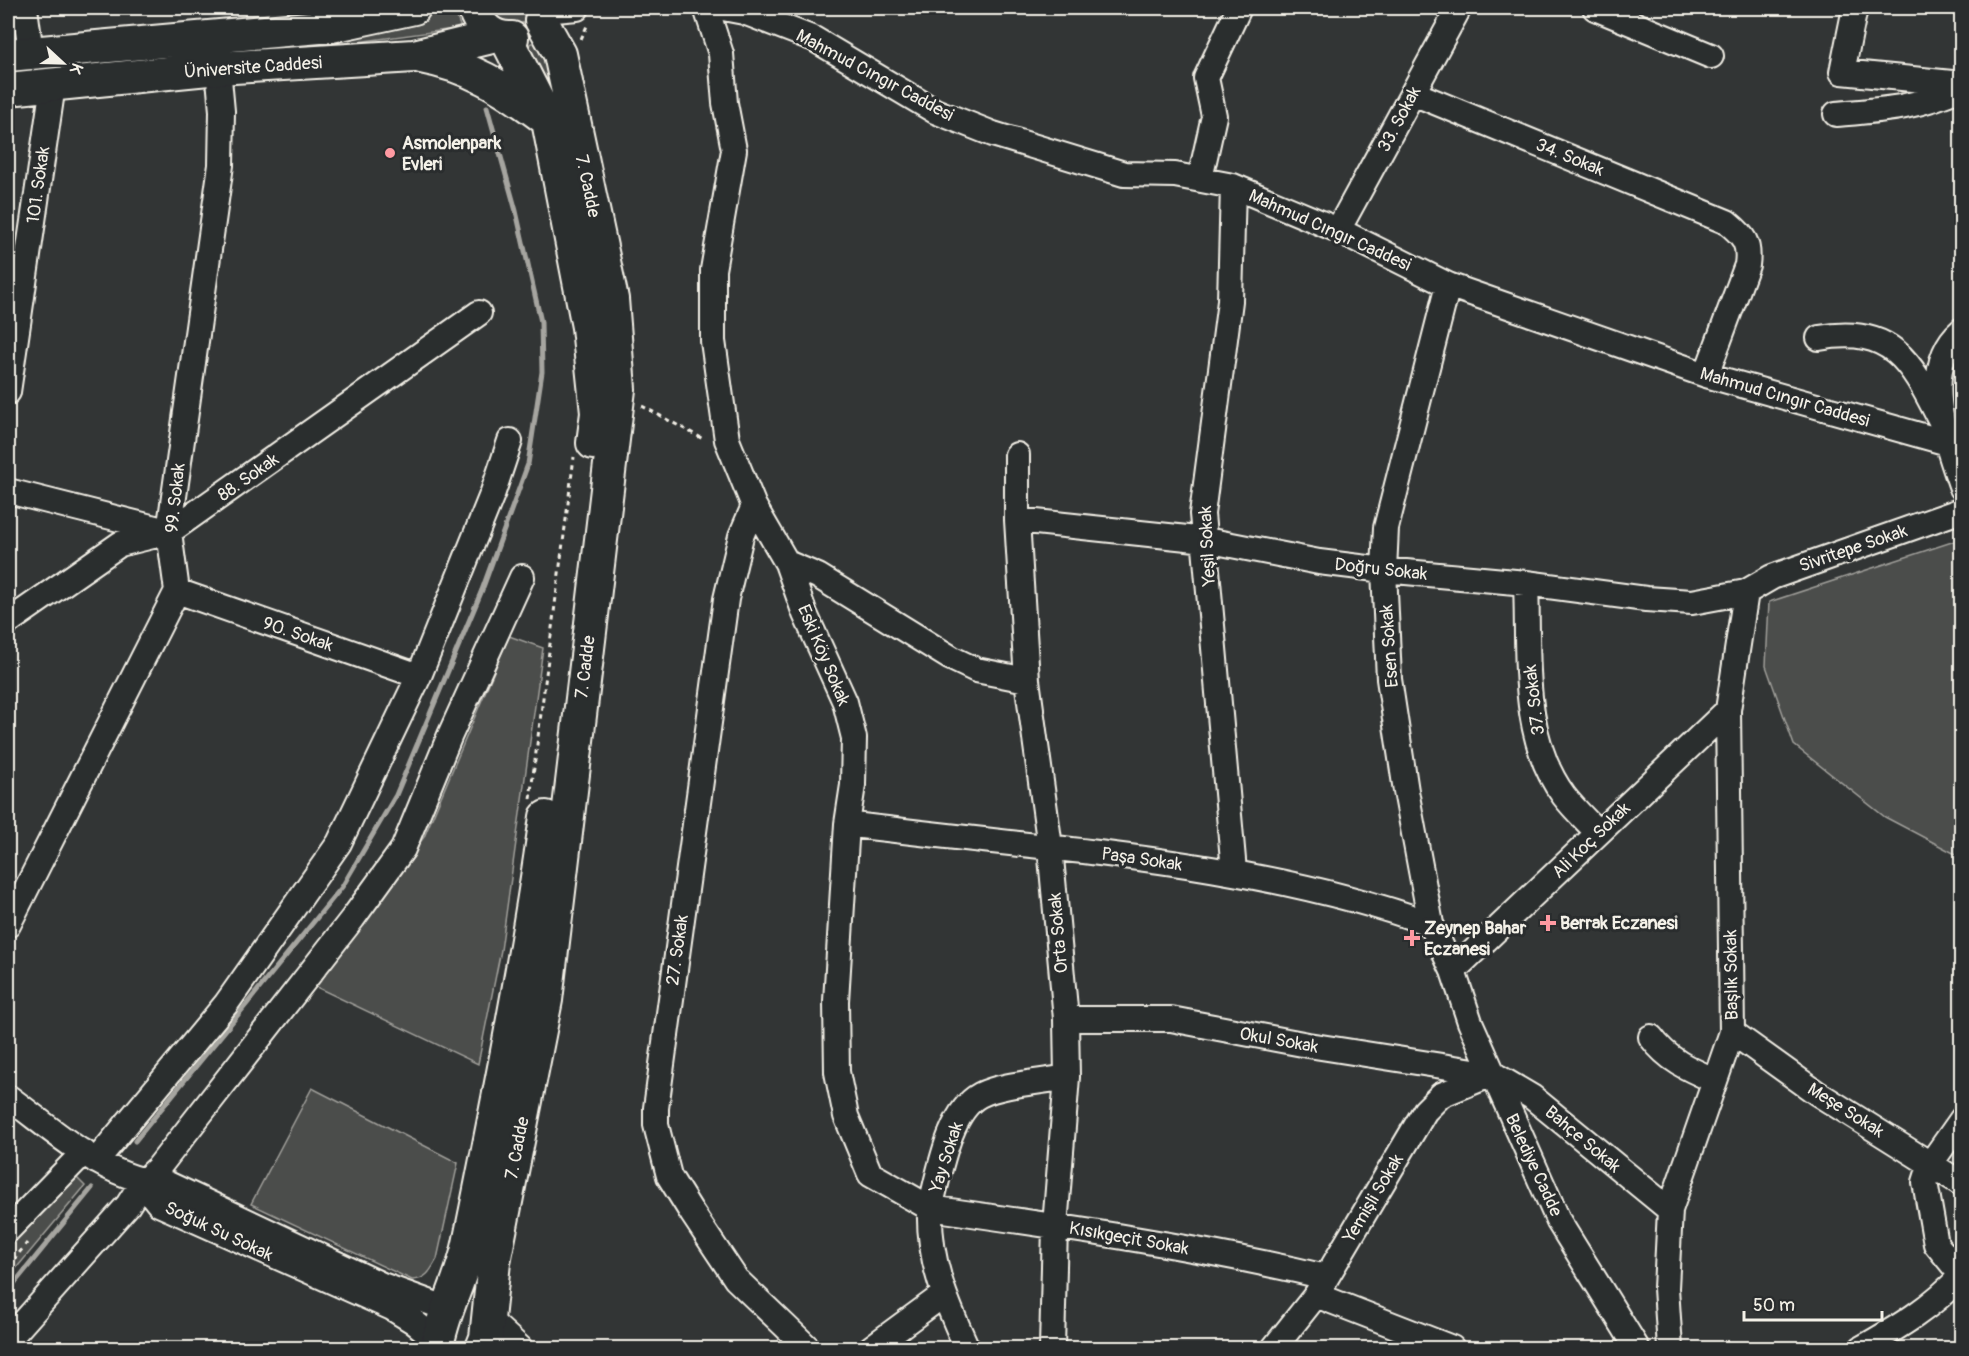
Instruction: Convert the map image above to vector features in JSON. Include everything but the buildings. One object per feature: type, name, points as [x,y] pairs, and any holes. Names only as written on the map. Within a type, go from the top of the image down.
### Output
[{"type":"main road","name":"7. Cadde","points":[[440,1346],[448,1309],[467,1255],[531,925],[563,695],[597,413],[588,327],[548,121],[501,37],[481,24],[474,8]]},
{"type":"main road","name":"Üniversite Caddesi","points":[[19,54],[332,26],[403,10]]},
{"type":"main road","name":"Üniversite Caddesi","points":[[8,89],[218,68],[414,56],[501,37],[526,34],[543,13]]},
{"type":"main road","name":"7. Cadde","points":[[485,1334],[494,1262],[546,1000],[619,389],[610,287],[560,54],[543,13]]},
{"type":"main road","points":[[414,56],[450,62],[502,86],[548,121]]},
{"type":"main road","points":[[448,1309],[485,1334]]},
{"type":"street","points":[[19,54],[25,8]]},
{"type":"street","points":[[543,13],[577,8]]},
{"type":"street","name":"Eski Köy Sokak","points":[[706,8],[721,54],[725,103],[734,150],[712,270],[716,369],[728,440],[754,506],[787,563],[805,614],[845,702],[854,738],[853,785],[847,824],[836,1000],[837,1072],[846,1116],[870,1174],[930,1208]]},
{"type":"street","name":"Mahmud Cıngır Caddesi","points":[[723,8],[744,12],[814,39],[935,111],[993,134],[1124,174],[1175,175],[1233,186],[1338,230],[1448,285],[1706,375],[1951,439]]},
{"type":"street","points":[[1200,179],[1214,116],[1206,78],[1239,8]]},
{"type":"street","name":"33. Sokak","points":[[1338,230],[1459,8]]},
{"type":"street","points":[[1595,8],[1711,56]]},
{"type":"street","points":[[1855,8],[1842,72],[1962,86]]},
{"type":"street","name":"99. Sokak","points":[[177,591],[169,532],[221,165],[218,68]]},
{"type":"street","name":"101. Sokak","points":[[8,392],[53,86]]},
{"type":"street","points":[[1836,114],[1906,108],[1939,98],[1962,86]]},
{"type":"street","name":"34. Sokak","points":[[1413,93],[1727,222],[1740,233],[1749,249],[1747,265],[1706,375]]},
{"type":"street","name":"Yeşil Sokak","points":[[1233,186],[1230,302],[1202,514],[1234,871]]},
{"type":"street","name":"Esen Sokak","points":[[1448,285],[1386,528],[1384,570],[1389,679],[1406,791],[1431,924],[1453,971]]},
{"type":"street","name":"88. Sokak","points":[[8,622],[120,544],[169,532],[479,313]]},
{"type":"street","points":[[1962,330],[1950,340],[1939,367],[1962,488]]},
{"type":"street","points":[[1819,338],[1844,333],[1866,335],[1905,359],[1951,439]]},
{"type":"street","points":[[8,1230],[90,1157],[226,1004],[339,843],[419,676],[493,492],[510,441]]},
{"type":"street","name":"Orta Sokak","points":[[1017,455],[1017,520],[1027,680],[1050,847],[1066,1019],[1067,1077],[1055,1226],[1052,1348]]},
{"type":"street","points":[[8,491],[169,532]]},
{"type":"street","name":"27. Sokak","points":[[754,506],[741,536],[726,599],[656,1108],[656,1125],[669,1176],[736,1279],[808,1348]]},
{"type":"street","name":"Sivritepe Sokak","points":[[1746,592],[1772,577],[1962,510]]},
{"type":"street","name":"Doğru Sokak","points":[[1017,520],[1206,540],[1319,562],[1384,570],[1692,602],[1746,592]]},
{"type":"street","points":[[787,563],[818,576],[951,658],[976,670],[1027,680]]},
{"type":"street","points":[[8,1340],[128,1205],[142,1183],[165,1159],[353,918],[403,849],[450,735],[522,577]]},
{"type":"street","name":"37. Sokak","points":[[1526,583],[1533,725],[1546,763],[1564,795],[1598,833]]},
{"type":"street","points":[[8,925],[177,591]]},
{"type":"street","name":"90. Sokak","points":[[177,591],[419,676]]},
{"type":"street","name":"Başlık Sokak","points":[[1670,1348],[1666,1288],[1670,1210],[1732,1032],[1728,710],[1746,592]]},
{"type":"street","name":"Ali Koç Sokak","points":[[1453,971],[1728,710]]},
{"type":"street","name":"Paşa Sokak","points":[[847,824],[1234,871],[1380,906],[1431,924]]},
{"type":"street","name":"Belediye Cadde","points":[[1453,971],[1470,1022],[1559,1222],[1637,1348]]},
{"type":"street","name":"Okul Sokak","points":[[1066,1019],[1171,1019],[1308,1045],[1492,1074]]},
{"type":"street","name":"Meşe Sokak","points":[[1732,1032],[1817,1093],[1962,1184]]},
{"type":"street","points":[[1651,1037],[1663,1053],[1683,1068],[1714,1080]]},
{"type":"street","name":"Bahçe Sokak","points":[[1492,1074],[1532,1097],[1670,1210]]},
{"type":"street","name":"Yemişli Sokak","points":[[1274,1348],[1321,1286],[1425,1112],[1442,1095],[1492,1074]]},
{"type":"street","name":"Yay Sokak","points":[[930,1208],[954,1125],[965,1106],[980,1095],[1067,1077]]},
{"type":"street","points":[[8,1097],[90,1157],[142,1183]]},
{"type":"street","points":[[1862,1348],[1909,1321],[1940,1299],[1961,1276],[1936,1244],[1925,1182],[1931,1163],[1962,1119]]},
{"type":"street","name":"Soğuk Su Sokak","points":[[142,1183],[168,1184],[352,1272],[448,1309]]},
{"type":"street","name":"Soğuk Su Sokak","points":[[142,1183],[159,1204],[392,1308],[413,1321],[440,1346]]},
{"type":"street","points":[[930,1208],[929,1238],[944,1295],[967,1348]]},
{"type":"street","name":"Kısıkgeçit Sokak","points":[[930,1208],[1055,1226],[1249,1259],[1321,1286],[1452,1348]]},
{"type":"street","points":[[871,1348],[944,1295]]},
{"type":"street","points":[[485,1334],[519,1348]]},
{"type":"path","points":[[642,406],[733,455]]},
{"type":"path","points":[[528,810],[575,449]]},
{"type":"shaded area","points":[[441,8],[453,8],[461,28],[342,44],[8,75],[8,68],[410,20]]},
{"type":"shaded area","points":[[487,8],[535,8],[523,23],[504,27]]},
{"type":"shaded area","points":[[543,37],[567,136],[518,50]]},
{"type":"shaded area","points":[[1962,539],[1961,857],[1885,817],[1794,745],[1766,666],[1769,602]]},
{"type":"shaded area","points":[[509,636],[543,648],[501,950],[478,1064],[312,985],[424,837]]},
{"type":"shaded area","points":[[312,1088],[458,1163],[437,1259],[421,1278],[412,1280],[251,1204]]},
{"type":"shaded area","points":[[74,1175],[85,1186],[8,1278],[8,1246]]},
{"type":"waterway","points":[[135,1141],[342,887],[396,795],[482,590],[528,464],[542,372],[541,322],[516,211],[487,107]]},
{"type":"waterway","points":[[8,1291],[92,1188]]},
{"type":"place","name":"Asmolenpark Evleri","points":[[390,153]]},
{"type":"place","name":"Berrak Eczanesi","points":[[1548,923]]},
{"type":"place","name":"Zeynep Bahar Eczanesi","points":[[1412,938]]}]
